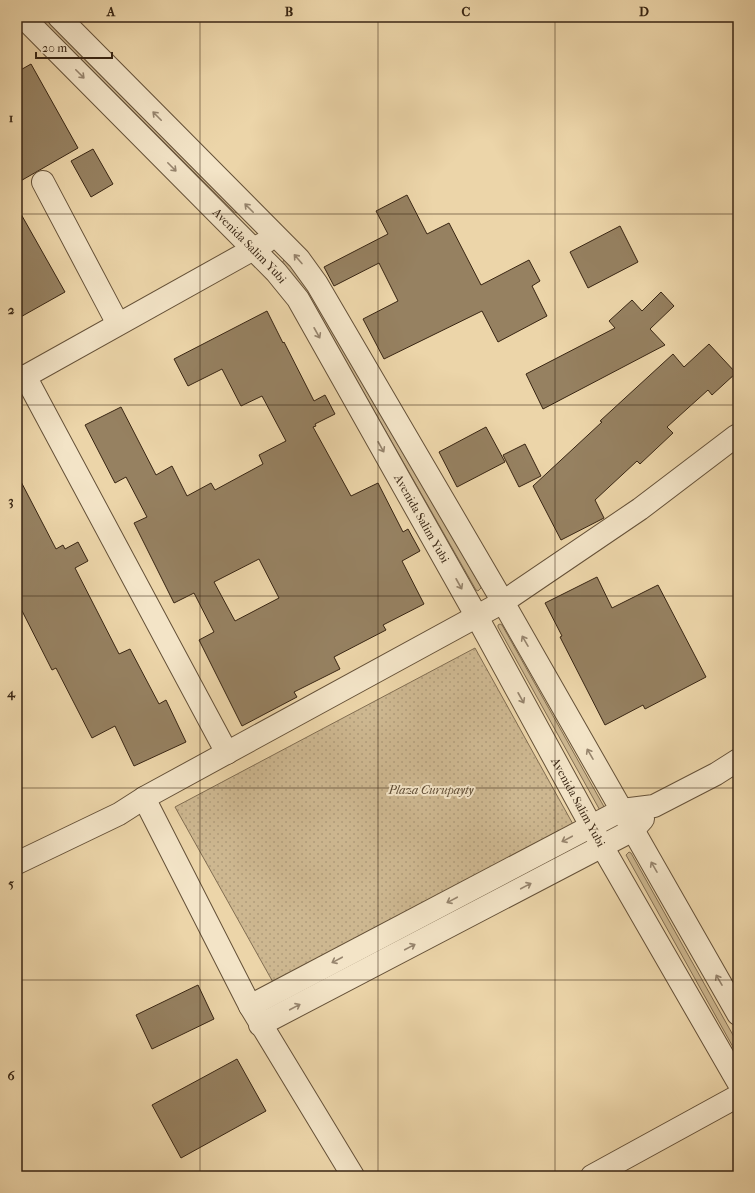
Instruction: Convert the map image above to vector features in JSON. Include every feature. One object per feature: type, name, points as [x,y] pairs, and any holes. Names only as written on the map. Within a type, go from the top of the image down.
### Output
[{"type":"street","name":"Avenida Salim Yubi","points":[[23,17],[254,249],[276,272],[298,299],[477,617],[602,846],[738,1082]]},
{"type":"street","points":[[59,17],[299,259],[317,284],[503,602],[738,1014]]},
{"type":"street","points":[[43,182],[118,324]]},
{"type":"street","points":[[227,753],[21,378],[276,236]]},
{"type":"street","points":[[17,863],[118,814],[144,798],[503,602],[640,509],[736,436]]},
{"type":"street","points":[[250,1006],[622,810],[654,806],[716,774],[738,760]]},
{"type":"street","points":[[144,798],[260,1025],[353,1176]]},
{"type":"street","points":[[260,1025],[633,830],[654,806]]},
{"type":"street","points":[[592,1176],[738,1096]]},
{"type":"green space","points":[[39,17],[47,17],[237,208],[238,212],[234,212]]},
{"type":"green space","points":[[286,260],[316,297],[481,587],[478,591],[476,590],[311,300],[282,263]]},
{"type":"green space","points":[[500,624],[502,625],[607,812],[602,814],[498,627]]},
{"type":"green space","name":"Plaza Curupayty","points":[[475,648],[579,835],[274,984],[175,807]]},
{"type":"green space","points":[[629,852],[631,853],[738,1044],[738,1056],[626,855]]},
{"type":"building","points":[[31,64],[78,148],[17,183],[17,72]]},
{"type":"building","points":[[93,149],[113,184],[91,197],[71,161]]},
{"type":"building","points":[[407,195],[427,234],[449,223],[481,285],[529,260],[540,281],[532,286],[547,316],[498,342],[482,311],[384,359],[363,319],[398,301],[379,263],[334,286],[324,267],[388,234],[376,211]]},
{"type":"building","points":[[17,207],[65,292],[17,319]]},
{"type":"building","points":[[620,226],[638,262],[588,288],[570,252]]},
{"type":"building","points":[[661,292],[674,306],[650,329],[665,345],[543,409],[526,374],[615,328],[609,321],[632,300],[642,311]]},
{"type":"building","points":[[267,311],[314,401],[325,395],[335,414],[315,424],[316,426],[313,427],[351,496],[378,483],[403,532],[408,529],[420,551],[402,561],[424,604],[383,625],[386,630],[334,657],[340,669],[294,692],[297,697],[242,726],[199,640],[214,632],[194,593],[174,603],[134,523],[147,517],[126,477],[115,483],[85,425],[121,407],[156,475],[172,466],[187,496],[211,483],[215,490],[263,464],[259,455],[286,441],[262,396],[241,406],[222,369],[188,386],[174,359]],"holes":[[[259,559],[279,598],[235,621],[214,582]]]},
{"type":"building","points":[[709,344],[736,373],[712,395],[708,390],[667,427],[673,433],[640,464],[637,461],[595,500],[604,518],[561,540],[533,486],[602,422],[600,421],[673,354],[684,367]]},
{"type":"building","points":[[486,427],[505,462],[457,487],[439,452]]},
{"type":"building","points":[[525,444],[541,476],[519,487],[503,455]]},
{"type":"building","points":[[17,474],[56,549],[63,545],[65,549],[78,542],[88,561],[75,568],[119,654],[130,649],[159,704],[166,700],[186,742],[134,766],[115,726],[92,738],[56,668],[52,670],[17,601]]},
{"type":"building","points":[[597,577],[612,608],[658,585],[706,677],[645,709],[643,705],[605,725],[560,637],[562,636],[545,603]]},
{"type":"building","points":[[198,985],[214,1019],[152,1049],[136,1015]]},
{"type":"building","points":[[237,1059],[266,1111],[181,1158],[152,1105]]}]
